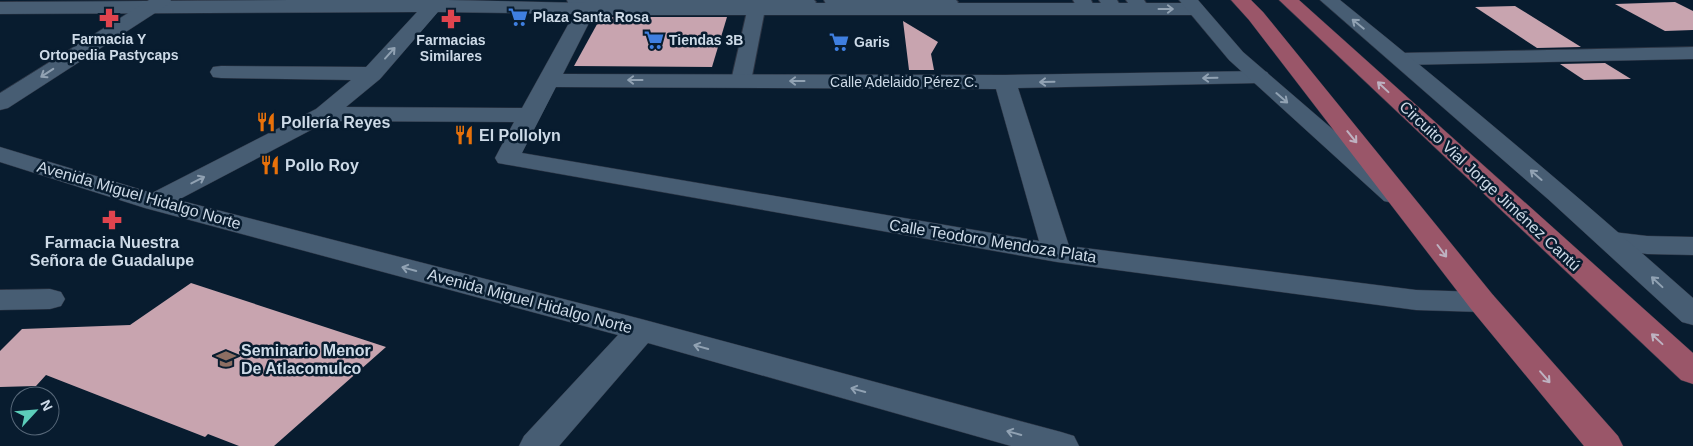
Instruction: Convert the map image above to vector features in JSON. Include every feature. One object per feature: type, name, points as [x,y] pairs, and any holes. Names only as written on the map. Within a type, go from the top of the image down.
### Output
[{"type":"main road","points":[[1240,0],[1256,16],[1482,302],[1605,446]]},
{"type":"main road","name":"Circuito Vial Jorge Jiménez Cantú","points":[[1288,0],[1693,372]]},
{"type":"street","points":[[833,0],[833,2],[859,4],[885,1],[918,1],[949,4]]},
{"type":"street","name":"Circuito Vial Jorge Jiménez Cantú","points":[[1329,0],[1401,59],[1613,241],[1693,315]]},
{"type":"street","points":[[154,202],[324,114],[372,74],[436,3]]},
{"type":"street","points":[[0,8],[156,4],[436,3],[754,5],[1192,4],[1236,56],[1258,77],[1412,212]]},
{"type":"street","points":[[0,103],[156,4]]},
{"type":"street","points":[[324,114],[530,115],[585,4]]},
{"type":"street","points":[[741,81],[754,5]]},
{"type":"street","points":[[1401,59],[1693,53]]},
{"type":"street","points":[[221,72],[372,74]]},
{"type":"street","name":"Calle Adelaido Pérez C.","points":[[549,80],[1005,82],[1258,77]]},
{"type":"street","points":[[1005,82],[1057,253]]},
{"type":"street","name":"Calle Teodoro Mendoza Plata","points":[[530,115],[507,158],[1057,253],[1416,300],[1482,302]]},
{"type":"street","name":"Avenida Miguel Hidalgo Norte","points":[[0,154],[154,202],[641,330],[1061,446]]},
{"type":"street","points":[[1613,241],[1648,245],[1693,246]]},
{"type":"street","points":[[0,300],[50,299]]},
{"type":"street","points":[[537,446],[641,330]]},
{"type":"building","points":[[1675,2],[1693,11],[1693,30],[1665,31],[1615,4]]},
{"type":"building","points":[[1515,6],[1581,47],[1537,48],[1475,7]]},
{"type":"building","name":"Tiendas 3B","points":[[601,17],[727,17],[712,67],[574,66]]},
{"type":"building","points":[[903,21],[938,42],[931,54],[934,70],[909,70]]},
{"type":"building","points":[[1605,63],[1631,79],[1584,80],[1560,64]]},
{"type":"building","name":"Seminario Menor De Atlacomulco","points":[[191,283],[386,347],[274,446],[239,446],[208,434],[205,437],[46,375],[36,386],[0,387],[0,351],[22,329],[130,325]]},
{"type":"place","name":"Plaza Santa Rosa","points":[[518,17]]},
{"type":"place","name":"Farmacia Y Ortopedia Pastycaps","points":[[109,18]]},
{"type":"place","name":"Farmacias Similares","points":[[451,19]]},
{"type":"place","name":"Tiendas 3B","points":[[654,40]]},
{"type":"place","name":"Garis","points":[[839,42]]},
{"type":"place","name":"Pollería Reyes","points":[[266,122]]},
{"type":"place","name":"El Pollolyn","points":[[464,135]]},
{"type":"place","name":"Pollo Roy","points":[[270,165]]},
{"type":"place","name":"Farmacia Nuestra Señora de Guadalupe","points":[[112,220]]},
{"type":"place","name":"Seminario Menor De Atlacomulco","points":[[226,359]]}]
